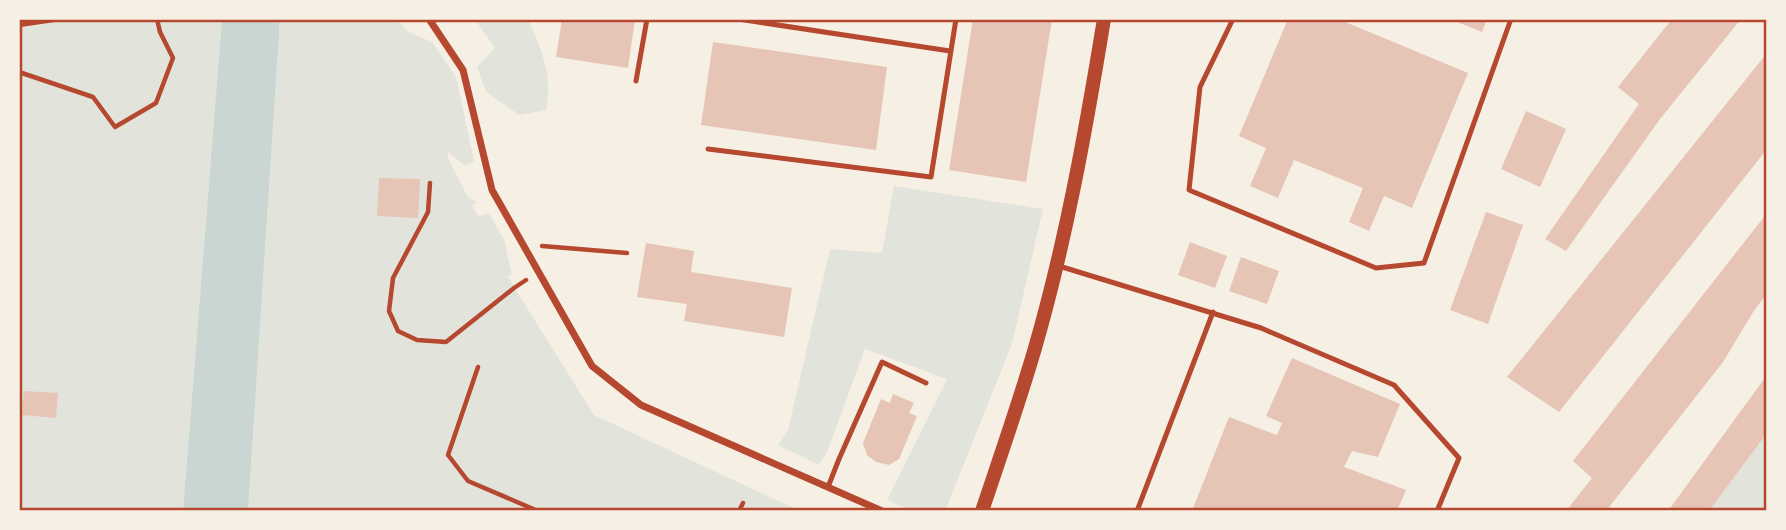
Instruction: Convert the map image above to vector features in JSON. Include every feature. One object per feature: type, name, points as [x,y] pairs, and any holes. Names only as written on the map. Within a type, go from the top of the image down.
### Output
[{"type":"main road","points":[[982,511],[1035,348],[1056,265],[1092,94],[1104,19]]},
{"type":"street","points":[[429,19],[463,70],[492,190],[592,366],[641,405],[882,511]]},
{"type":"lane","points":[[635,81],[647,19]]},
{"type":"lane","points":[[738,19],[950,51]]},
{"type":"lane","points":[[708,149],[931,177],[956,19]]},
{"type":"lane","points":[[1233,19],[1200,87],[1189,190],[1376,268],[1424,263],[1511,19]]},
{"type":"lane","points":[[1056,265],[1261,328],[1394,385],[1459,458],[1437,511]]},
{"type":"lane","points":[[1137,511],[1213,312]]},
{"type":"lane","points":[[828,487],[882,362],[926,383]]},
{"type":"path","points":[[19,25],[60,19]]},
{"type":"path","points":[[19,72],[93,97],[115,127],[156,103],[173,58],[160,32],[157,19]]},
{"type":"path","points":[[430,183],[428,212],[393,278],[390,311],[398,331],[417,340],[446,342],[514,288],[538,273]]},
{"type":"path","points":[[529,256],[538,245],[627,253]]},
{"type":"path","points":[[478,367],[448,455],[468,481],[538,511]]},
{"type":"path","points":[[740,511],[743,503]]},
{"type":"shaded area","points":[[19,19],[222,19],[183,511],[19,511]]},
{"type":"shaded area","points":[[222,19],[280,19],[248,511],[183,511]]},
{"type":"shaded area","points":[[280,19],[397,19],[408,32],[432,42],[456,77],[474,161],[465,166],[448,152],[448,158],[468,197],[476,202],[472,206],[478,216],[489,214],[504,239],[512,275],[508,276],[594,415],[800,511],[248,511]]},
{"type":"shaded area","points":[[466,19],[528,19],[542,53],[547,74],[546,110],[519,115],[486,92],[477,67],[495,48],[476,21]]},
{"type":"shaded area","points":[[894,186],[1043,209],[1012,344],[945,511],[911,511],[887,500],[947,379],[865,349],[827,452],[819,465],[778,445],[788,430],[830,249],[882,253]]},
{"type":"shaded area","points":[[1767,433],[1767,511],[1709,511]]},
{"type":"building","points":[[562,19],[635,19],[628,68],[556,57]]},
{"type":"building","points":[[973,19],[1052,19],[1026,182],[949,170]]},
{"type":"building","points":[[1288,19],[1338,19],[1468,73],[1412,208],[1384,196],[1369,231],[1349,222],[1363,188],[1294,160],[1278,198],[1250,186],[1266,148],[1239,136]]},
{"type":"building","points":[[1450,19],[1487,19],[1482,32]]},
{"type":"building","points":[[1672,19],[1741,19],[1660,119],[1566,251],[1545,239],[1639,104],[1618,87]]},
{"type":"building","points":[[713,42],[887,67],[876,150],[701,125]]},
{"type":"building","points":[[1767,53],[1767,149],[1559,412],[1507,377]]},
{"type":"building","points":[[1526,111],[1566,129],[1540,187],[1501,169]]},
{"type":"building","points":[[379,178],[420,179],[418,218],[377,216]]},
{"type":"building","points":[[1486,212],[1523,225],[1488,324],[1450,310]]},
{"type":"building","points":[[1767,213],[1767,294],[1723,362],[1606,511],[1566,511],[1592,478],[1573,461]]},
{"type":"building","points":[[1190,242],[1227,256],[1215,288],[1178,275]]},
{"type":"building","points":[[646,243],[694,251],[691,272],[792,288],[784,337],[684,321],[687,304],[637,297]]},
{"type":"building","points":[[1241,257],[1279,271],[1267,304],[1229,291]]},
{"type":"building","points":[[1292,358],[1400,404],[1378,457],[1352,451],[1344,467],[1406,490],[1397,511],[1192,511],[1229,417],[1277,435],[1282,423],[1266,416]]},
{"type":"building","points":[[1767,375],[1767,433],[1709,511],[1668,511]]},
{"type":"building","points":[[24,391],[58,393],[56,418],[22,415]]},
{"type":"building","points":[[893,394],[914,403],[909,413],[917,416],[899,459],[889,465],[876,462],[867,455],[863,443],[881,399],[890,403]]}]
